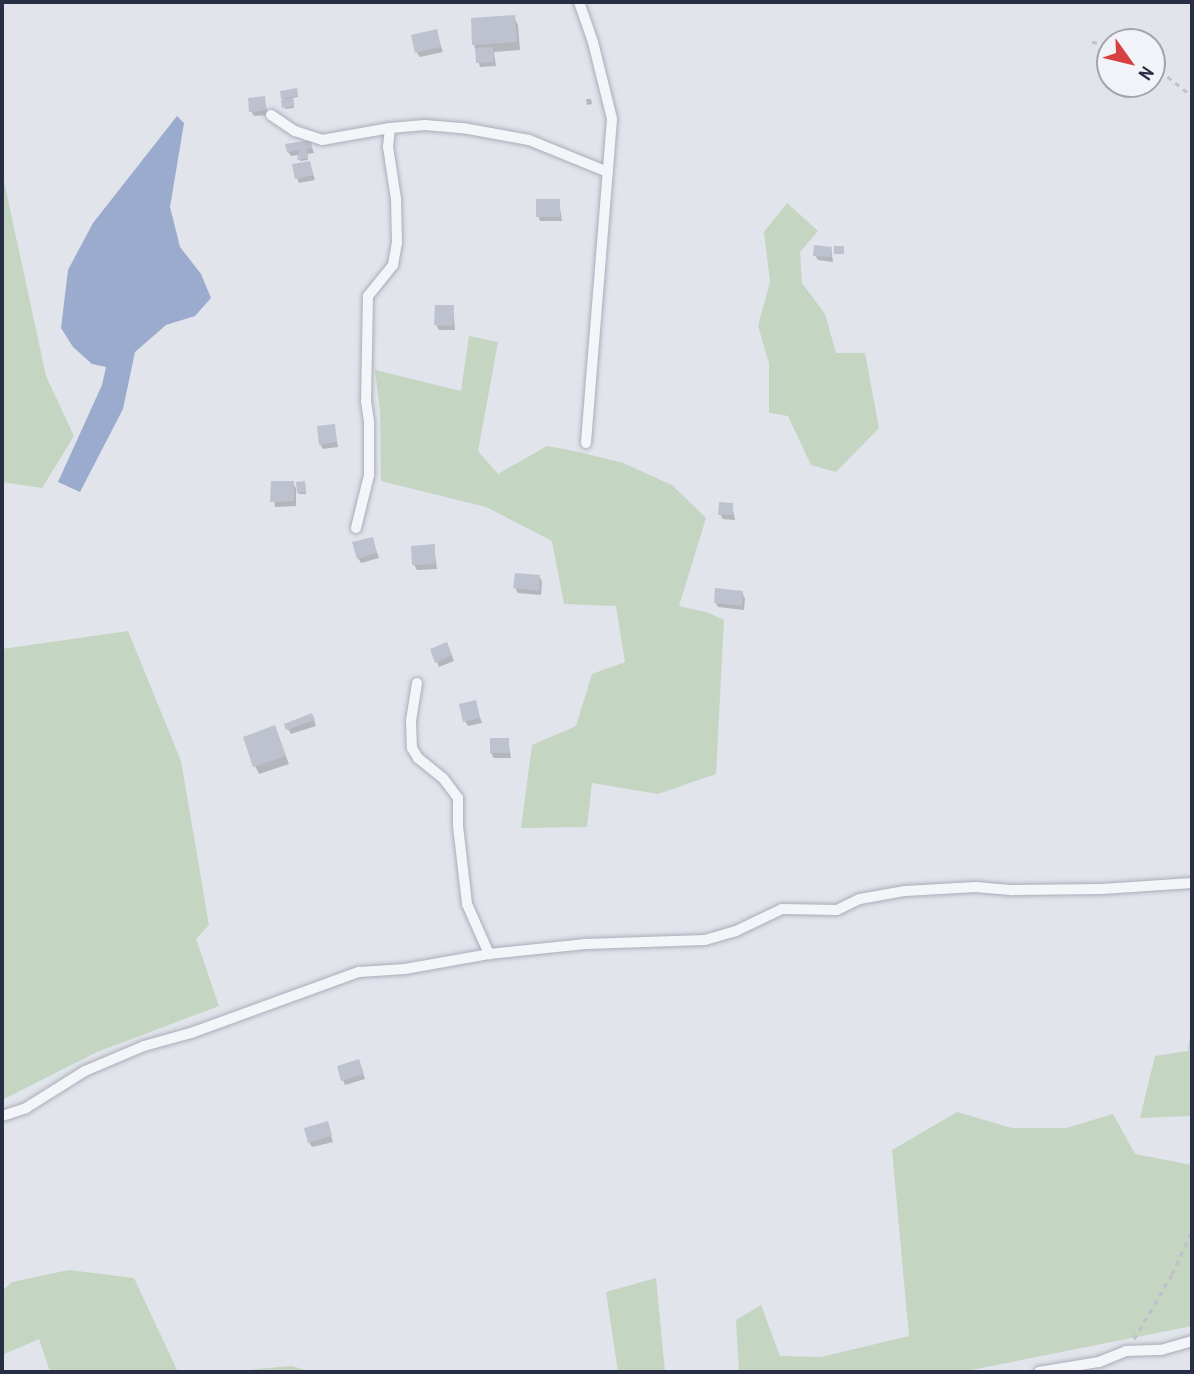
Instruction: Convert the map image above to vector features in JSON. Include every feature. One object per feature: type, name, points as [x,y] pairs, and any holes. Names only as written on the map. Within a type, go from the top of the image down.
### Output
[{"type":"street","points":[[579,2],[593,42],[612,119],[586,443]]},
{"type":"street","points":[[271,115],[295,131],[322,140],[425,125],[463,128],[529,140],[608,172]]},
{"type":"street","points":[[356,528],[369,475],[369,422],[366,401],[368,296],[393,265],[397,243],[396,199],[388,147],[390,128]]},
{"type":"street","points":[[417,683],[411,721],[412,748],[418,758],[443,778],[458,798],[458,826],[467,904],[489,954]]},
{"type":"street","points":[[2,1116],[26,1108],[85,1071],[144,1046],[191,1033],[359,972],[405,969],[489,954],[585,944],[705,940],[736,931],[782,909],[837,910],[860,899],[905,891],[976,887],[1013,890],[1101,889],[1192,883]]},
{"type":"street","points":[[1039,1372],[1099,1362],[1126,1351],[1161,1350],[1192,1341]]},
{"type":"path","points":[[1092,42],[1096,42]]},
{"type":"path","points":[[1166,75],[1192,96]]},
{"type":"path","points":[[1126,1351],[1172,1274],[1192,1231]]},
{"type":"green space","points":[[2,172],[46,376],[74,436],[42,488],[2,482]]},
{"type":"green space","points":[[787,203],[818,231],[800,252],[802,283],[825,314],[836,353],[865,353],[879,428],[836,472],[811,465],[788,416],[769,413],[769,363],[758,326],[770,282],[764,232]]},
{"type":"green space","points":[[469,336],[498,342],[478,451],[498,474],[547,446],[579,452],[623,463],[672,485],[706,518],[679,606],[706,612],[724,620],[716,774],[658,794],[592,783],[587,827],[521,828],[532,745],[576,726],[592,674],[625,662],[616,606],[564,604],[552,541],[486,507],[381,481],[380,410],[375,370],[461,391]]},
{"type":"green space","points":[[128,631],[181,761],[209,925],[196,939],[219,1006],[97,1052],[2,1100],[2,649]]},
{"type":"green space","points":[[1192,1018],[1192,1116],[1140,1118],[1155,1056],[1188,1051]]},
{"type":"green space","points":[[957,1112],[1012,1128],[1066,1128],[1113,1114],[1135,1154],[1192,1165],[1192,1326],[961,1372],[739,1372],[736,1320],[761,1305],[780,1356],[821,1357],[909,1336],[892,1150]]},
{"type":"green space","points":[[69,1270],[134,1278],[178,1372],[50,1372],[39,1339],[2,1355],[2,1291],[12,1282]]},
{"type":"green space","points":[[656,1278],[665,1372],[618,1372],[606,1292]]},
{"type":"green space","points":[[292,1366],[312,1372],[224,1372]]},
{"type":"water","points":[[177,116],[184,123],[170,207],[180,247],[201,274],[211,298],[195,316],[166,325],[135,352],[123,409],[80,492],[58,482],[102,385],[106,367],[92,364],[73,347],[61,328],[68,270],[93,223]]},
{"type":"building","points":[[515,15],[517,42],[472,45],[471,18]]},
{"type":"building","points":[[437,29],[441,47],[415,53],[411,35]]},
{"type":"building","points":[[493,47],[494,62],[476,63],[475,48]]},
{"type":"building","points":[[297,88],[298,96],[281,99],[280,91]]},
{"type":"building","points":[[265,96],[266,110],[249,112],[248,98]]},
{"type":"building","points":[[293,98],[294,106],[282,108],[281,100]]},
{"type":"building","points":[[311,140],[312,148],[307,149],[308,158],[297,160],[299,150],[287,152],[285,144]]},
{"type":"building","points":[[310,161],[313,175],[295,179],[292,164]]},
{"type":"building","points":[[536,199],[560,199],[560,217],[536,217]]},
{"type":"building","points":[[814,245],[832,247],[831,257],[813,256]]},
{"type":"building","points":[[834,246],[844,246],[844,254],[834,254]]},
{"type":"building","points":[[435,305],[454,305],[453,326],[434,325]]},
{"type":"building","points":[[335,424],[337,442],[319,445],[317,426]]},
{"type":"building","points":[[271,481],[294,481],[294,501],[270,502]]},
{"type":"building","points":[[305,481],[306,492],[297,493],[296,482]]},
{"type":"building","points":[[719,502],[733,503],[733,515],[718,515]]},
{"type":"building","points":[[373,537],[377,553],[357,559],[352,542]]},
{"type":"building","points":[[435,544],[435,564],[412,565],[411,546]]},
{"type":"building","points":[[515,573],[540,575],[539,591],[513,588]]},
{"type":"building","points":[[715,588],[743,591],[742,606],[714,603]]},
{"type":"building","points":[[447,642],[452,655],[435,663],[430,649]]},
{"type":"building","points":[[476,700],[480,718],[463,722],[459,704]]},
{"type":"building","points":[[312,713],[315,720],[286,730],[284,724]]},
{"type":"building","points":[[275,725],[286,756],[253,767],[243,737]]},
{"type":"building","points":[[490,738],[509,738],[509,753],[490,753]]},
{"type":"building","points":[[359,1059],[364,1074],[341,1081],[337,1066]]},
{"type":"building","points":[[328,1121],[332,1136],[308,1143],[304,1128]]}]
